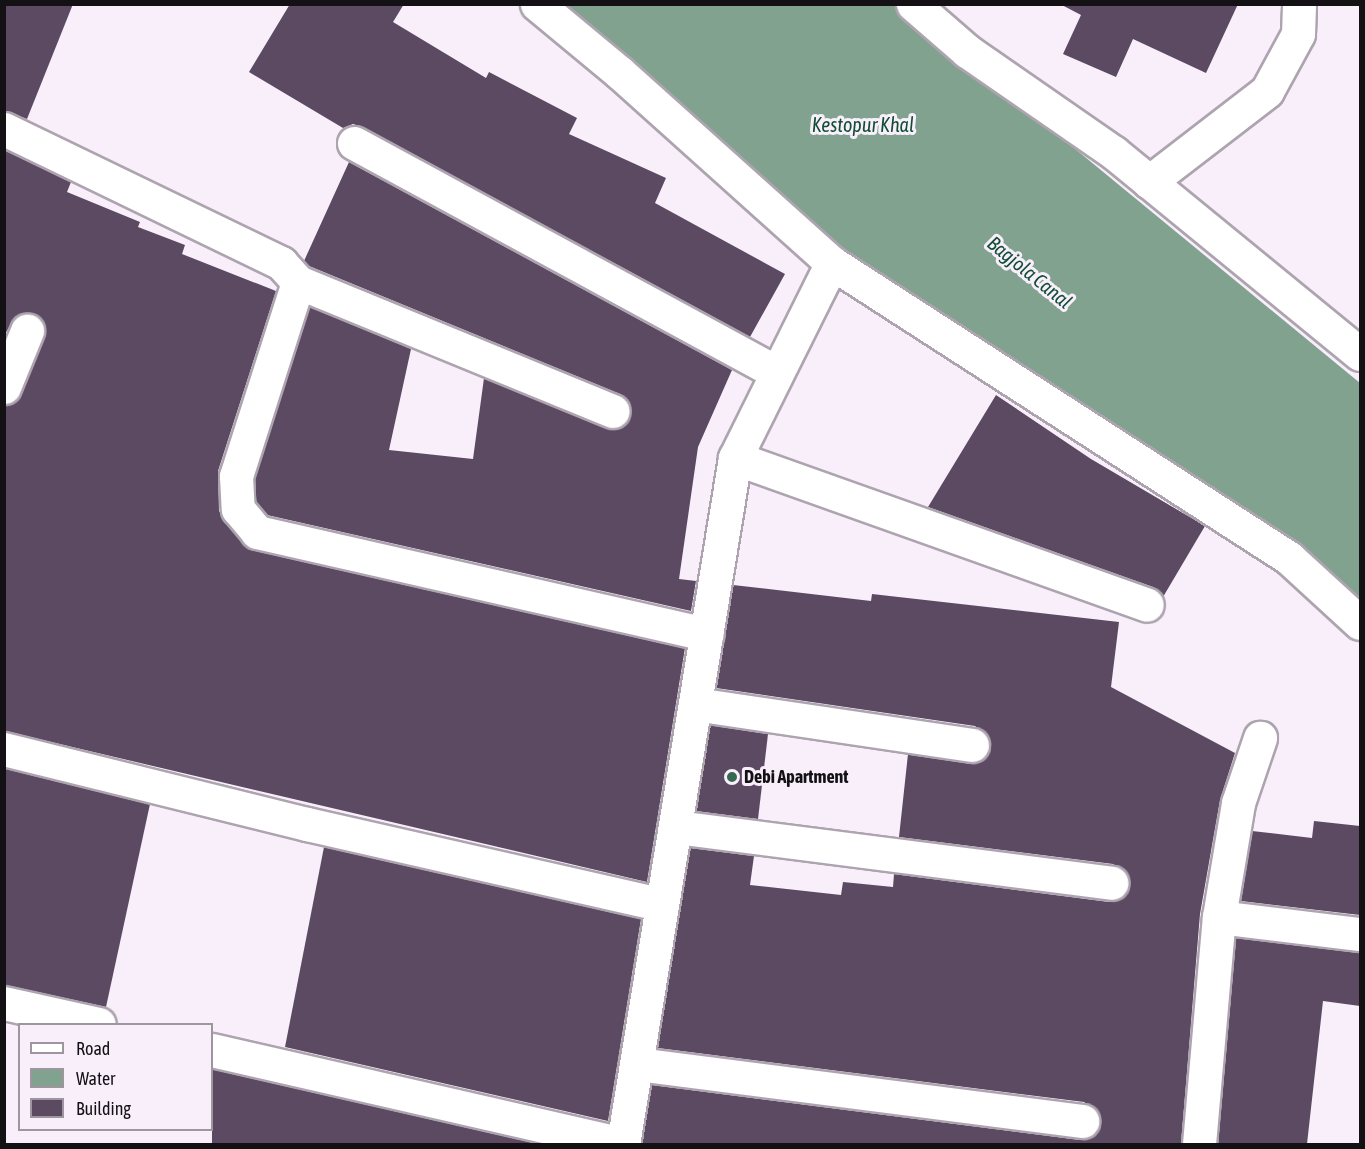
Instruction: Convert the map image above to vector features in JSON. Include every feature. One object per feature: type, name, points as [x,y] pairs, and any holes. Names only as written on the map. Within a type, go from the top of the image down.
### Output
[{"type":"street","points":[[537,4],[620,72],[832,262],[1289,558],[1360,623]]},
{"type":"street","points":[[913,4],[967,51],[1113,152],[1360,354]]},
{"type":"street","points":[[1149,182],[1267,91],[1298,34],[1299,4]]},
{"type":"street","points":[[4,129],[281,263],[298,282],[613,411]]},
{"type":"street","points":[[354,143],[777,373]]},
{"type":"street","points":[[213,1050],[623,1144],[660,904],[676,827],[735,458],[832,262]]},
{"type":"street","points":[[298,282],[236,476],[238,509],[247,524],[256,532],[707,634]]},
{"type":"street","points":[[4,387],[27,331]]},
{"type":"street","points":[[735,458],[1147,605]]},
{"type":"street","points":[[695,704],[972,745]]},
{"type":"street","points":[[1199,1144],[1219,917],[1238,803],[1260,738]]},
{"type":"street","points":[[4,749],[307,824],[660,904]]},
{"type":"street","points":[[676,827],[1111,883]]},
{"type":"street","points":[[1219,917],[1360,934]]},
{"type":"street","points":[[4,1003],[94,1023]]},
{"type":"street","points":[[637,1064],[1073,1128]]},
{"type":"water","name":"Kestopur Khal","points":[[533,5],[900,5],[1360,383],[1360,619],[823,241]]},
{"type":"building","points":[[4,4],[73,4],[27,119],[4,111]]},
{"type":"building","points":[[290,4],[404,4],[393,22],[486,78],[489,72],[577,118],[569,134],[666,178],[655,203],[785,274],[750,337],[363,127],[353,124],[343,128],[249,72]]},
{"type":"building","points":[[1060,4],[1238,4],[1206,73],[1133,39],[1116,77],[1063,54],[1081,15]]},
{"type":"building","points":[[4,150],[71,182],[67,192],[140,222],[138,227],[185,245],[182,254],[276,291],[218,471],[219,511],[243,544],[253,550],[685,648],[647,882],[4,731],[4,408],[21,394],[46,329],[41,319],[24,313],[15,317],[4,336]]},
{"type":"building","points":[[349,162],[732,370],[698,447],[679,579],[696,581],[691,611],[267,515],[256,502],[255,478],[310,307],[411,349],[389,450],[473,459],[484,378],[606,428],[624,426],[630,418],[628,400],[620,394],[309,266],[304,261]]},
{"type":"building","points":[[996,395],[1091,459],[1205,526],[1163,597],[1153,587],[928,507]]},
{"type":"building","points":[[733,585],[871,601],[872,594],[1119,622],[1111,687],[1235,753],[1220,800],[1200,914],[1181,1144],[642,1144],[652,1085],[1080,1140],[1090,1138],[1100,1124],[1099,1113],[1084,1102],[658,1048],[690,848],[754,856],[750,885],[841,895],[843,882],[893,887],[894,874],[1109,902],[1119,900],[1129,886],[1128,875],[1113,864],[899,837],[908,754],[978,763],[990,748],[989,738],[975,726],[716,688]]},
{"type":"building","name":"Debi Apartment","points":[[710,725],[768,734],[758,819],[696,811]]},
{"type":"building","points":[[4,768],[150,804],[106,1007],[4,985]]},
{"type":"building","points":[[1314,821],[1360,826],[1360,915],[1241,901],[1252,831],[1312,838]]},
{"type":"building","points":[[324,847],[641,919],[608,1121],[285,1047]]},
{"type":"building","points":[[1236,938],[1360,952],[1360,1006],[1323,1001],[1307,1144],[1218,1144]]},
{"type":"building","points":[[213,1069],[540,1144],[212,1144]]},
{"type":"place","name":"Debi Apartment","points":[[732,777]]},
{"type":"water label","name":"Bagjola Canal","points":[[1030,272]]}]
